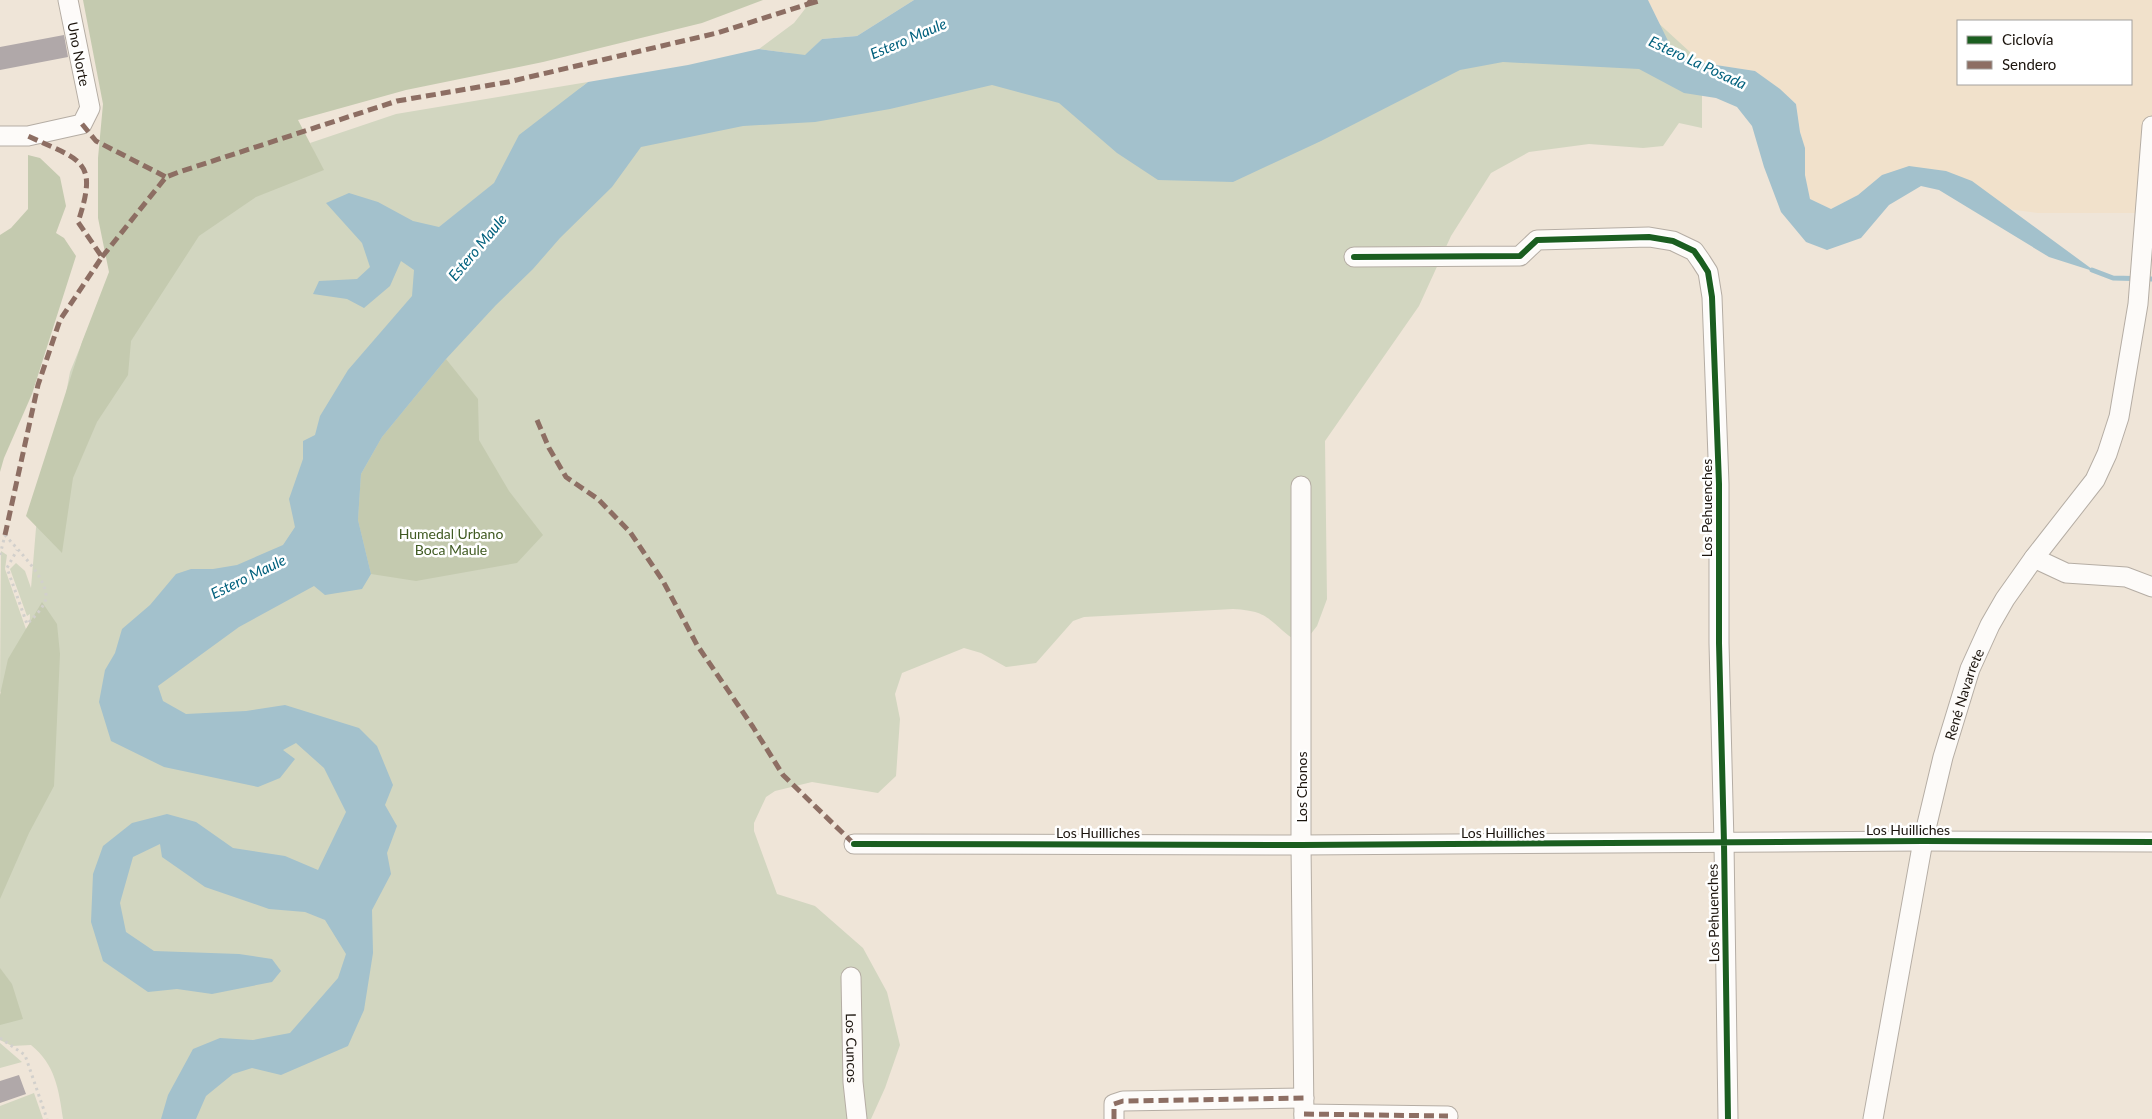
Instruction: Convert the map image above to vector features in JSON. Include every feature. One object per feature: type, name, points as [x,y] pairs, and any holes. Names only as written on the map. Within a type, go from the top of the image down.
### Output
[{"type":"street","name":"Uno Norte","points":[[0,136],[28,136],[82,124],[90,108],[68,0]]},
{"type":"street","name":"René Navarrete","points":[[1873,1119],[1923,841],[1953,721],[1974,660],[2000,608],[2034,558],[2086,494],[2107,454],[2124,392],[2138,304],[2141,265],[2148,234],[2152,126]]},
{"type":"street","name":"Los Pehuenches","points":[[1354,256],[1520,256],[1538,240],[1650,237],[1673,241],[1694,251],[1708,272],[1712,297],[1719,484],[1719,644],[1728,1119]]},
{"type":"street","name":"Los Chonos","points":[[1301,486],[1301,845],[1304,1111]]},
{"type":"street","points":[[2034,558],[2066,573],[2126,577],[2152,587]]},
{"type":"street","name":"Los Huilliches","points":[[854,844],[1301,845],[1923,841],[2152,842]]},
{"type":"street","name":"Los Cuncos","points":[[851,977],[853,1082],[857,1119]]},
{"type":"street","points":[[1114,1119],[1114,1104],[1122,1101],[1304,1111],[1448,1116]]},
{"type":"path","points":[[0,555],[5,535],[38,575],[44,586],[46,598],[38,612],[27,624],[7,568],[17,550]]},
{"type":"path","points":[[0,1038],[25,1055],[48,1119]]},
{"type":"shaded area","points":[[1648,0],[2152,0],[2152,213],[2038,213],[2008,209],[1971,181],[1882,175],[1858,195],[1831,209],[1810,199],[1805,175],[1805,148],[1800,132],[1796,103],[1755,71],[1690,61],[1670,45]]},
{"type":"green space","points":[[83,0],[763,0],[702,23],[543,62],[406,90],[298,120],[324,170],[256,197],[199,236],[131,341],[128,375],[97,422],[73,478],[62,553],[26,516],[82,342],[109,272],[98,218],[98,158],[103,104]]},
{"type":"green space","name":"Humedal Urbano Boca Maule","points":[[812,0],[914,0],[857,36],[822,39],[808,53],[1643,9],[1702,63],[1702,128],[1679,123],[1663,146],[1643,148],[1589,144],[1529,152],[1491,173],[1451,236],[1419,306],[1325,441],[1327,599],[1317,626],[1310,635],[1292,638],[1260,614],[1233,609],[1084,617],[1073,621],[1036,663],[1006,667],[981,653],[964,648],[902,673],[895,694],[900,719],[896,776],[878,793],[812,782],[775,791],[766,797],[754,823],[754,831],[777,894],[815,906],[863,948],[887,992],[900,1045],[885,1088],[871,1119],[63,1119],[60,1098],[51,1069],[46,1060],[31,1045],[12,1046],[0,1040],[0,749],[29,644],[30,614],[27,616],[10,569],[16,563],[25,571],[31,588],[36,528],[59,431],[70,372],[86,333],[139,259],[316,156],[310,143],[396,114],[588,82],[580,88],[789,53],[759,49],[794,23]]},
{"type":"green space","points":[[28,155],[40,158],[60,177],[66,206],[56,233],[64,238],[76,256],[32,394],[4,458],[0,472],[0,235],[11,228],[28,209]]},
{"type":"green space","points":[[446,359],[478,399],[479,440],[509,491],[543,535],[517,563],[416,581],[371,574],[358,520],[361,474],[382,437]]},
{"type":"green space","points":[[1,551],[7,555],[5,569],[27,632],[15,685],[0,692]]},
{"type":"green space","points":[[42,602],[57,624],[60,654],[54,786],[29,833],[0,899],[0,695],[8,659]]},
{"type":"green space","points":[[0,968],[12,984],[23,1019],[0,1025]]},
{"type":"green space","points":[[0,1043],[22,1062],[0,1068]]},
{"type":"green space","points":[[34,1093],[43,1119],[0,1119],[0,1106]]},
{"type":"water","name":"Estero Maule","points":[[914,0],[1648,0],[1670,45],[1690,61],[1755,71],[1780,89],[1796,104],[1800,132],[1805,148],[1805,175],[1810,199],[1831,209],[1858,195],[1882,175],[1909,166],[1946,171],[1972,181],[2096,272],[2049,257],[1939,190],[1921,186],[1889,205],[1861,238],[1827,250],[1806,242],[1781,212],[1764,167],[1752,126],[1737,107],[1716,98],[1684,93],[1639,69],[1503,62],[1460,70],[1321,141],[1233,182],[1158,180],[1117,153],[1059,103],[992,85],[890,109],[815,122],[743,126],[641,147],[612,187],[560,238],[533,269],[496,305],[446,359],[382,437],[361,474],[358,520],[371,574],[362,589],[325,595],[314,586],[239,627],[158,686],[163,701],[186,714],[246,711],[285,705],[359,728],[377,746],[393,785],[385,805],[397,826],[387,853],[391,874],[372,910],[373,953],[364,1010],[348,1046],[281,1075],[252,1068],[233,1074],[206,1096],[196,1119],[161,1119],[168,1095],[193,1049],[220,1038],[253,1040],[290,1033],[338,978],[346,954],[325,920],[305,912],[269,909],[205,887],[162,857],[160,844],[133,857],[120,903],[126,932],[154,951],[239,954],[272,959],[281,971],[272,982],[212,994],[177,989],[148,992],[103,961],[91,922],[93,874],[103,846],[132,823],[167,814],[196,822],[233,848],[285,856],[318,870],[346,812],[324,768],[296,743],[283,750],[295,759],[280,778],[258,787],[164,767],[111,741],[99,702],[105,670],[115,653],[122,629],[150,605],[176,574],[191,569],[213,569],[237,565],[283,545],[295,527],[289,499],[303,459],[303,441],[315,435],[320,416],[348,370],[412,296],[414,270],[401,261],[390,286],[364,308],[347,299],[313,294],[319,281],[357,279],[370,267],[362,243],[326,203],[349,193],[378,202],[413,221],[439,227],[494,183],[519,135],[588,82],[688,65],[759,49],[805,55],[822,39],[857,36]]},
{"type":"building","points":[[64,35],[68,57],[0,70],[0,47]]},
{"type":"building","points":[[19,1075],[26,1094],[0,1103],[0,1081]]},
{"type":"waterway","name":"Estero La Posada","points":[[2092,270],[2113,278],[2152,279]]},
{"type":"marked path","points":[[102,257],[166,177],[179,172],[397,101],[508,82],[717,33],[808,4],[811,0]]},
{"type":"marked path","points":[[808,4],[822,0]]},
{"type":"marked path","points":[[82,124],[96,141],[166,177]]},
{"type":"marked path","points":[[5,535],[38,385],[60,320],[102,257],[78,222],[86,186],[85,174],[81,165],[61,151],[28,136]]},
{"type":"marked path","points":[[537,420],[549,448],[566,477],[598,499],[630,532],[663,581],[697,645],[783,775],[854,844]]},
{"type":"marked path","points":[[1114,1119],[1114,1104],[1123,1101],[1304,1098]]},
{"type":"marked path","points":[[1304,1114],[1448,1116]]},
{"type":"cycle path","points":[[1354,257],[1520,256],[1537,240],[1649,237],[1673,241],[1694,251],[1708,272],[1712,297],[1719,484],[1719,643],[1728,1119]]},
{"type":"cycle path","points":[[854,844],[1301,845],[1923,841],[2152,842]]}]
